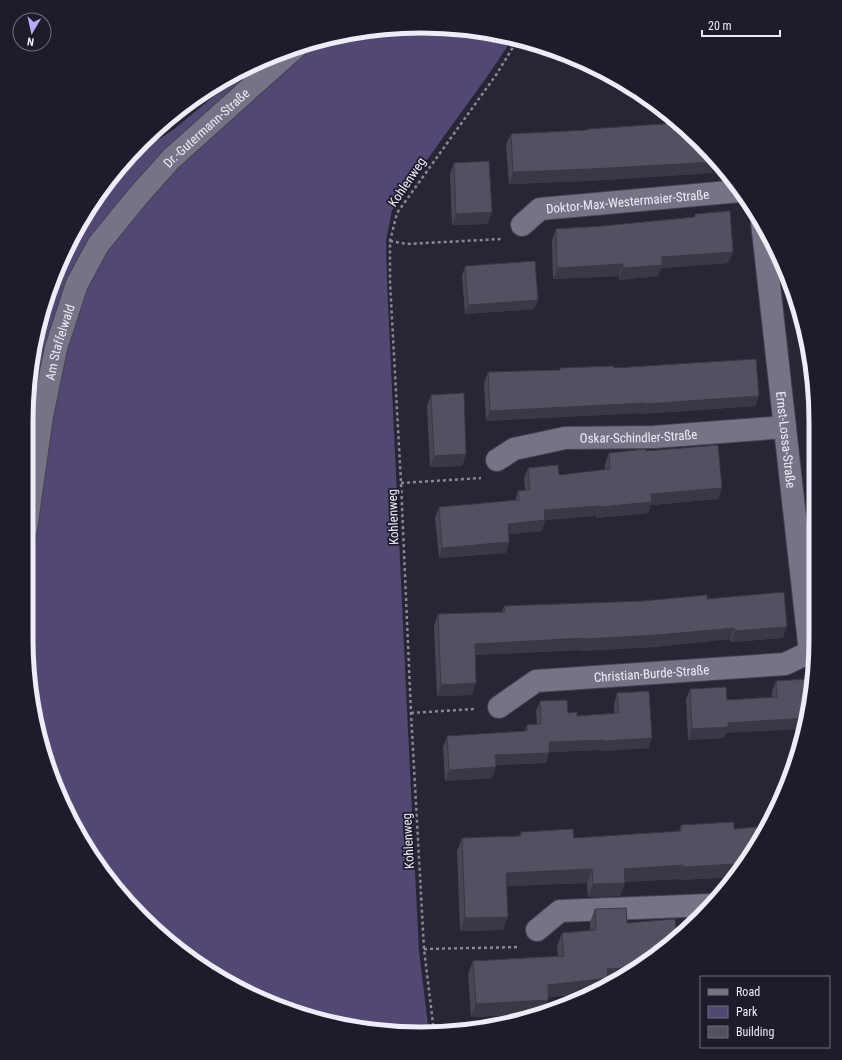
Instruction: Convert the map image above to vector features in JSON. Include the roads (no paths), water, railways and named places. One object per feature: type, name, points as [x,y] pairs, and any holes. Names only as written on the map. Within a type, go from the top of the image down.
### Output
[{"type":"street","name":"Dr.-Gutermann-Straße","points":[[137,197],[171,159],[282,59]]},
{"type":"street","name":"Doktor-Max-Westermaier-Straße","points":[[522,225],[540,209],[735,192]]},
{"type":"street","name":"Am Staffelwald","points":[[33,480],[42,416],[56,348],[77,284],[98,245],[137,197]]},
{"type":"street","name":"Ernst-Lossa-Straße","points":[[764,240],[809,629]]},
{"type":"street","name":"Oskar-Schindler-Straße","points":[[497,460],[514,449],[565,438],[654,437],[785,427]]},
{"type":"street","name":"Christian-Burde-Straße","points":[[499,707],[536,681],[785,664],[808,655]]},
{"type":"street","points":[[537,930],[560,911],[703,905]]}]
